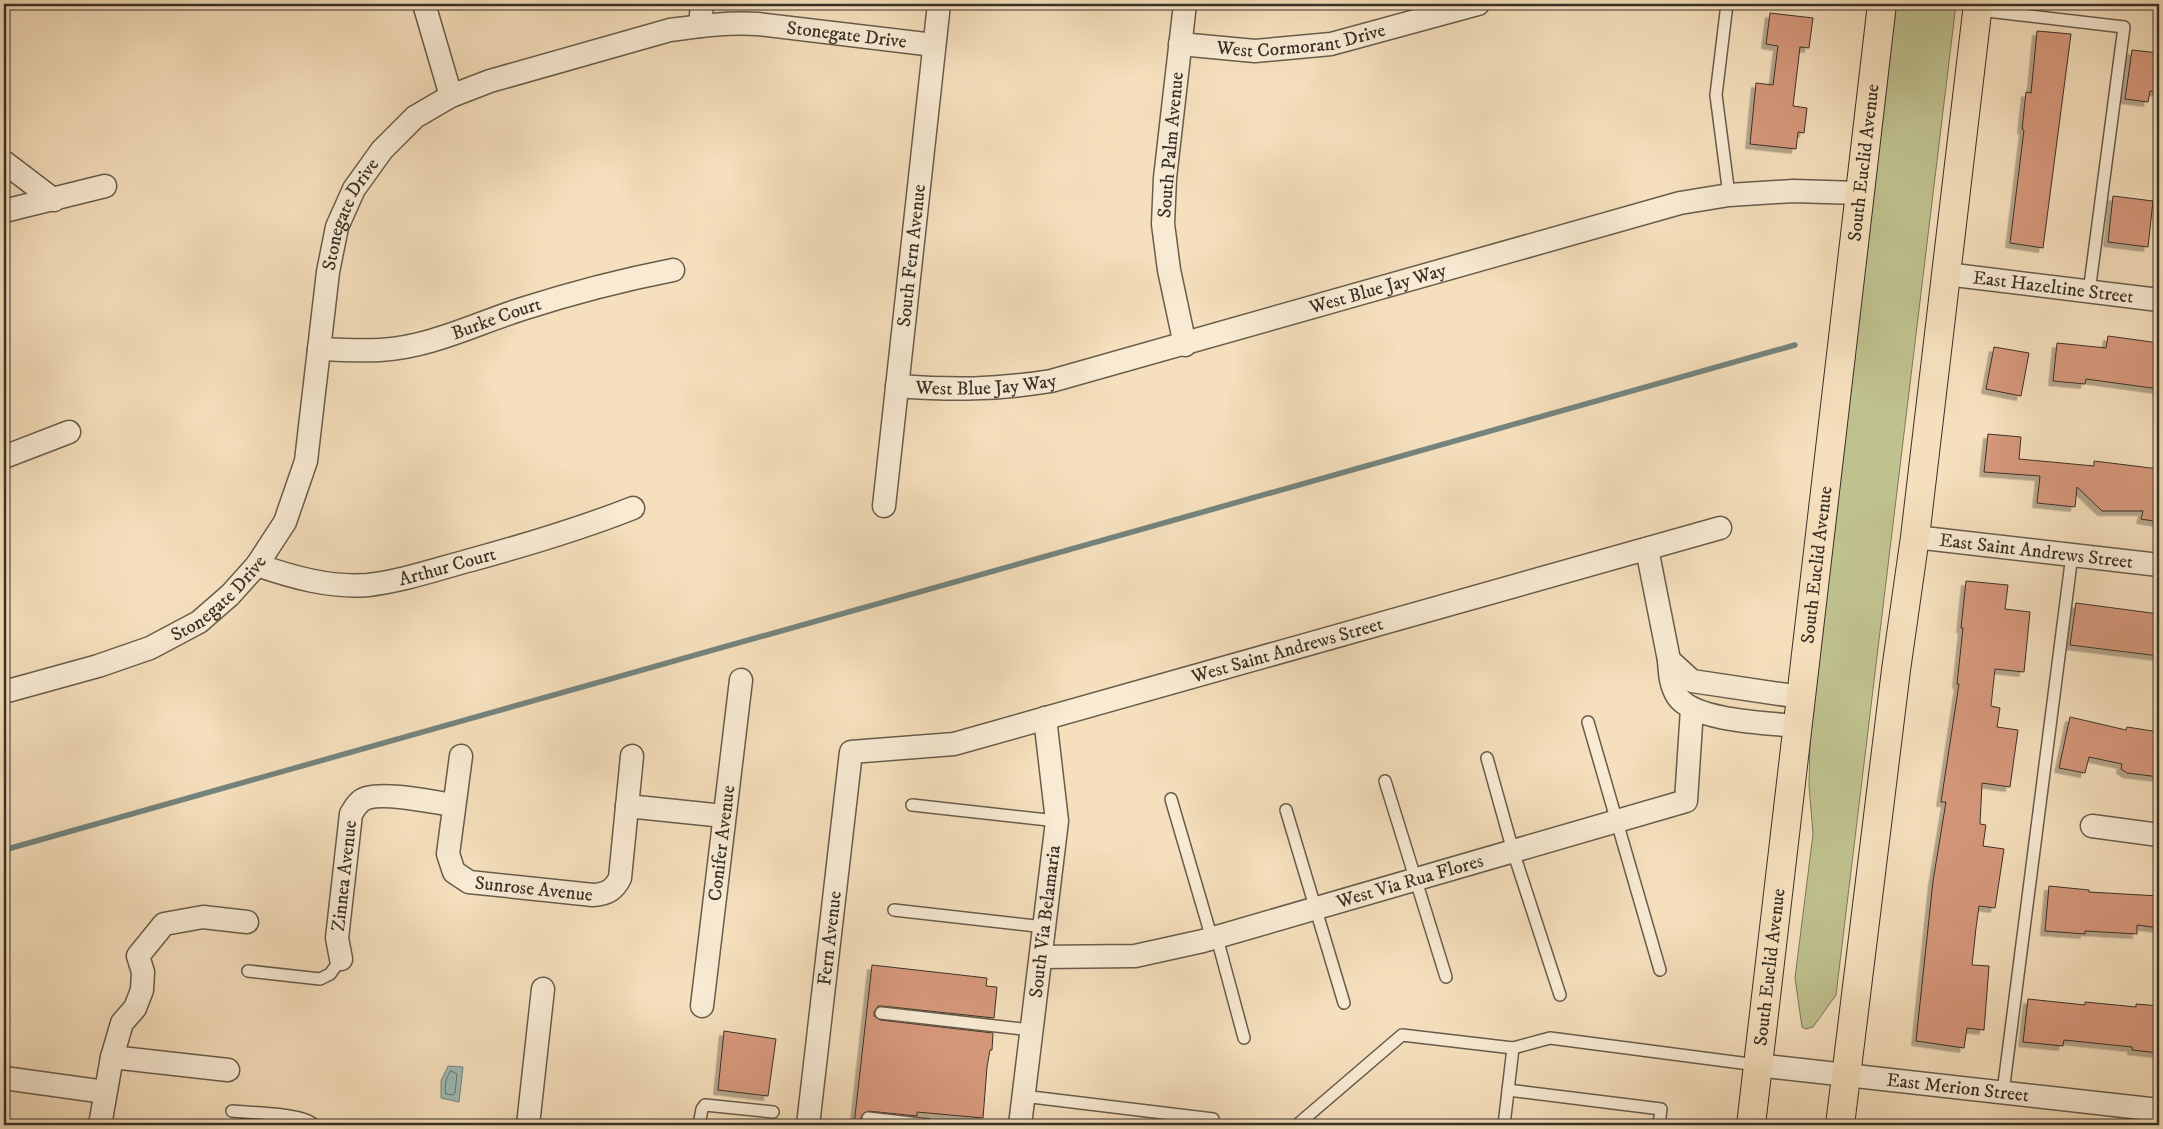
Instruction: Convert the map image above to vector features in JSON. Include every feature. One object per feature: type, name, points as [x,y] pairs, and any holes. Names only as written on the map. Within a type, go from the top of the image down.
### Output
[{"type":"main road","name":"South Euclid Avenue","points":[[1751,1125],[1796,726],[1882,4]]},
{"type":"main road","points":[[1840,1125],[1896,670],[1915,536],[1978,7]]},
{"type":"street","points":[[424,4],[451,96]]},
{"type":"street","name":"South Fern Avenue","points":[[884,506],[939,4]]},
{"type":"street","name":"South Palm Avenue","points":[[1185,4],[1165,178],[1163,224],[1169,270],[1186,345]]},
{"type":"street","name":"West Cormorant Drive","points":[[1180,44],[1255,51],[1330,44],[1478,4]]},
{"type":"street","name":"Stonegate Drive","points":[[4,692],[98,666],[150,648],[199,622],[230,595],[257,565],[285,522],[300,484],[306,461],[328,272],[337,227],[354,189],[382,150],[415,117],[451,96],[490,81],[670,30],[701,15],[729,22],[934,45]]},
{"type":"street","points":[[4,162],[54,200]]},
{"type":"street","points":[[4,211],[105,186]]},
{"type":"street","name":"West Blue Jay Way","points":[[897,386],[950,390],[1004,389],[1051,381],[1186,345],[1680,203],[1730,195],[1793,191],[1859,193]]},
{"type":"street","name":"Burke Court","points":[[319,349],[381,350],[423,343],[463,332],[521,310],[626,279],[673,270]]},
{"type":"street","name":"East Hazeltine Street","points":[[1946,274],[2159,300]]},
{"type":"street","points":[[4,457],[69,432]]},
{"type":"street","name":"Arthur Court","points":[[257,565],[292,577],[327,583],[367,585],[412,576],[568,533],[633,508]]},
{"type":"street","name":"West Saint Andrews Street","points":[[851,752],[954,744],[1720,528]]},
{"type":"street","name":"East Saint Andrews Street","points":[[1915,536],[2159,565]]},
{"type":"street","points":[[1647,549],[1669,660],[1670,679],[1679,698],[1692,709],[1719,716],[1796,726]]},
{"type":"street","points":[[1669,660],[1692,681],[1800,697]]},
{"type":"street","name":"Conifer Avenue","points":[[702,1006],[740,680]]},
{"type":"street","name":"West Via Rua Flores","points":[[1041,957],[1135,956],[1214,938],[1686,801],[1692,709]]},
{"type":"street","name":"South Via Belamaria","points":[[1020,1125],[1057,821],[1044,718]]},
{"type":"street","name":"Fern Avenue","points":[[808,1125],[851,752]]},
{"type":"street","name":"Sunrose Avenue","points":[[461,756],[449,862],[454,872],[462,879],[593,895],[604,894],[615,888],[620,878],[627,806]]},
{"type":"street","points":[[632,756],[627,806],[724,816]]},
{"type":"street","name":"Zinnea Avenue","points":[[341,959],[336,938],[352,814],[357,804],[366,798],[382,796],[454,805]]},
{"type":"street","points":[[2092,826],[2159,835]]},
{"type":"street","points":[[100,1125],[112,1057],[122,1023],[136,1008],[142,990],[142,972],[138,956],[164,924],[203,917],[248,922]]},
{"type":"street","points":[[528,1125],[543,989]]},
{"type":"street","points":[[112,1057],[228,1070]]},
{"type":"street","name":"East Merion Street","points":[[1758,1065],[2159,1110]]},
{"type":"street","points":[[4,1078],[105,1092]]},
{"type":"lane","points":[[1727,4],[1716,95],[1730,195]]},
{"type":"lane","points":[[1978,7],[2124,27],[2088,292]]},
{"type":"lane","points":[[2003,1092],[2072,555]]},
{"type":"lane","points":[[1588,722],[1615,821],[1660,970]]},
{"type":"lane","points":[[1487,758],[1513,851],[1560,995]]},
{"type":"lane","points":[[1385,781],[1446,977]]},
{"type":"lane","points":[[1171,799],[1244,1038]]},
{"type":"lane","points":[[912,805],[1057,821]]},
{"type":"lane","points":[[1286,810],[1344,1003]]},
{"type":"lane","points":[[894,910],[1044,927]]},
{"type":"lane","points":[[248,971],[320,979],[330,974],[341,959]]},
{"type":"lane","points":[[881,1013],[1031,1030]]},
{"type":"lane","points":[[1297,1125],[1402,1036],[1512,1048],[1550,1038],[1758,1065]]},
{"type":"lane","points":[[1504,1125],[1512,1048]]},
{"type":"lane","points":[[1508,1090],[1661,1109],[1659,1125]]},
{"type":"lane","points":[[1024,1096],[1213,1119]]},
{"type":"lane","points":[[699,1125],[702,1108],[705,1106],[773,1112]]},
{"type":"lane","points":[[232,1111],[300,1118],[314,1125]]},
{"type":"lane","points":[[868,1118],[928,1125]]},
{"type":"green space","points":[[1896,4],[1956,4],[1836,995],[1813,1027],[1806,1029],[1802,1027],[1795,978],[1813,834],[1809,786],[1810,741]]},
{"type":"water","points":[[448,1066],[463,1067],[459,1102],[441,1098],[441,1081]]},
{"type":"building","points":[[1770,13],[1813,18],[1809,48],[1800,47],[1793,106],[1807,108],[1804,133],[1798,132],[1796,149],[1750,144],[1756,83],[1773,85],[1778,46],[1766,44]]},
{"type":"building","points":[[2037,31],[2071,34],[2043,248],[2010,243],[2024,130],[2022,129],[2026,92],[2031,93]]},
{"type":"building","points":[[2132,50],[2159,53],[2159,92],[2150,91],[2148,102],[2125,99]]},
{"type":"building","points":[[2113,196],[2153,201],[2148,247],[2108,242]]},
{"type":"building","points":[[2108,336],[2159,343],[2159,389],[2086,379],[2085,384],[2053,381],[2057,343],[2106,348]]},
{"type":"building","points":[[1994,347],[2029,353],[2021,396],[1986,389]]},
{"type":"building","points":[[1988,434],[2021,437],[2019,459],[2094,466],[2094,461],[2159,469],[2159,522],[2141,519],[2143,511],[2102,511],[2077,487],[2075,507],[2037,503],[2040,476],[1984,472]]},
{"type":"building","points":[[1966,581],[2008,585],[2005,609],[2030,612],[2024,672],[1995,669],[1991,706],[2000,708],[1997,727],[2018,730],[2010,787],[1982,783],[1980,824],[1986,825],[1983,846],[2004,849],[1995,908],[1979,906],[1976,928],[1972,965],[1989,966],[1984,1030],[1967,1028],[1964,1048],[1916,1041],[1933,881],[1946,802],[1941,802],[1959,684],[1957,684]]},
{"type":"building","points":[[2076,603],[2159,614],[2159,656],[2070,645]]},
{"type":"building","points":[[2070,717],[2126,730],[2127,727],[2159,732],[2159,777],[2127,773],[2121,769],[2122,764],[2089,757],[2085,773],[2059,768]]},
{"type":"building","points":[[2049,886],[2089,890],[2089,892],[2159,896],[2159,928],[2137,925],[2137,934],[2085,931],[2085,934],[2045,931]]},
{"type":"building","points":[[872,965],[987,978],[986,986],[997,987],[994,1018],[882,1006],[878,1006],[874,1012],[874,1016],[880,1020],[993,1033],[992,1050],[990,1050],[987,1067],[983,1118],[917,1112],[917,1116],[868,1111],[861,1117],[861,1121],[866,1125],[854,1125]]},
{"type":"building","points":[[2028,999],[2085,1005],[2085,1002],[2136,1007],[2136,1004],[2159,1006],[2159,1053],[2132,1050],[2132,1047],[2064,1040],[2063,1046],[2023,1042]]},
{"type":"building","points":[[724,1031],[776,1039],[768,1096],[718,1090]]},
{"type":"waterway","points":[[4,850],[1795,345]]}]
